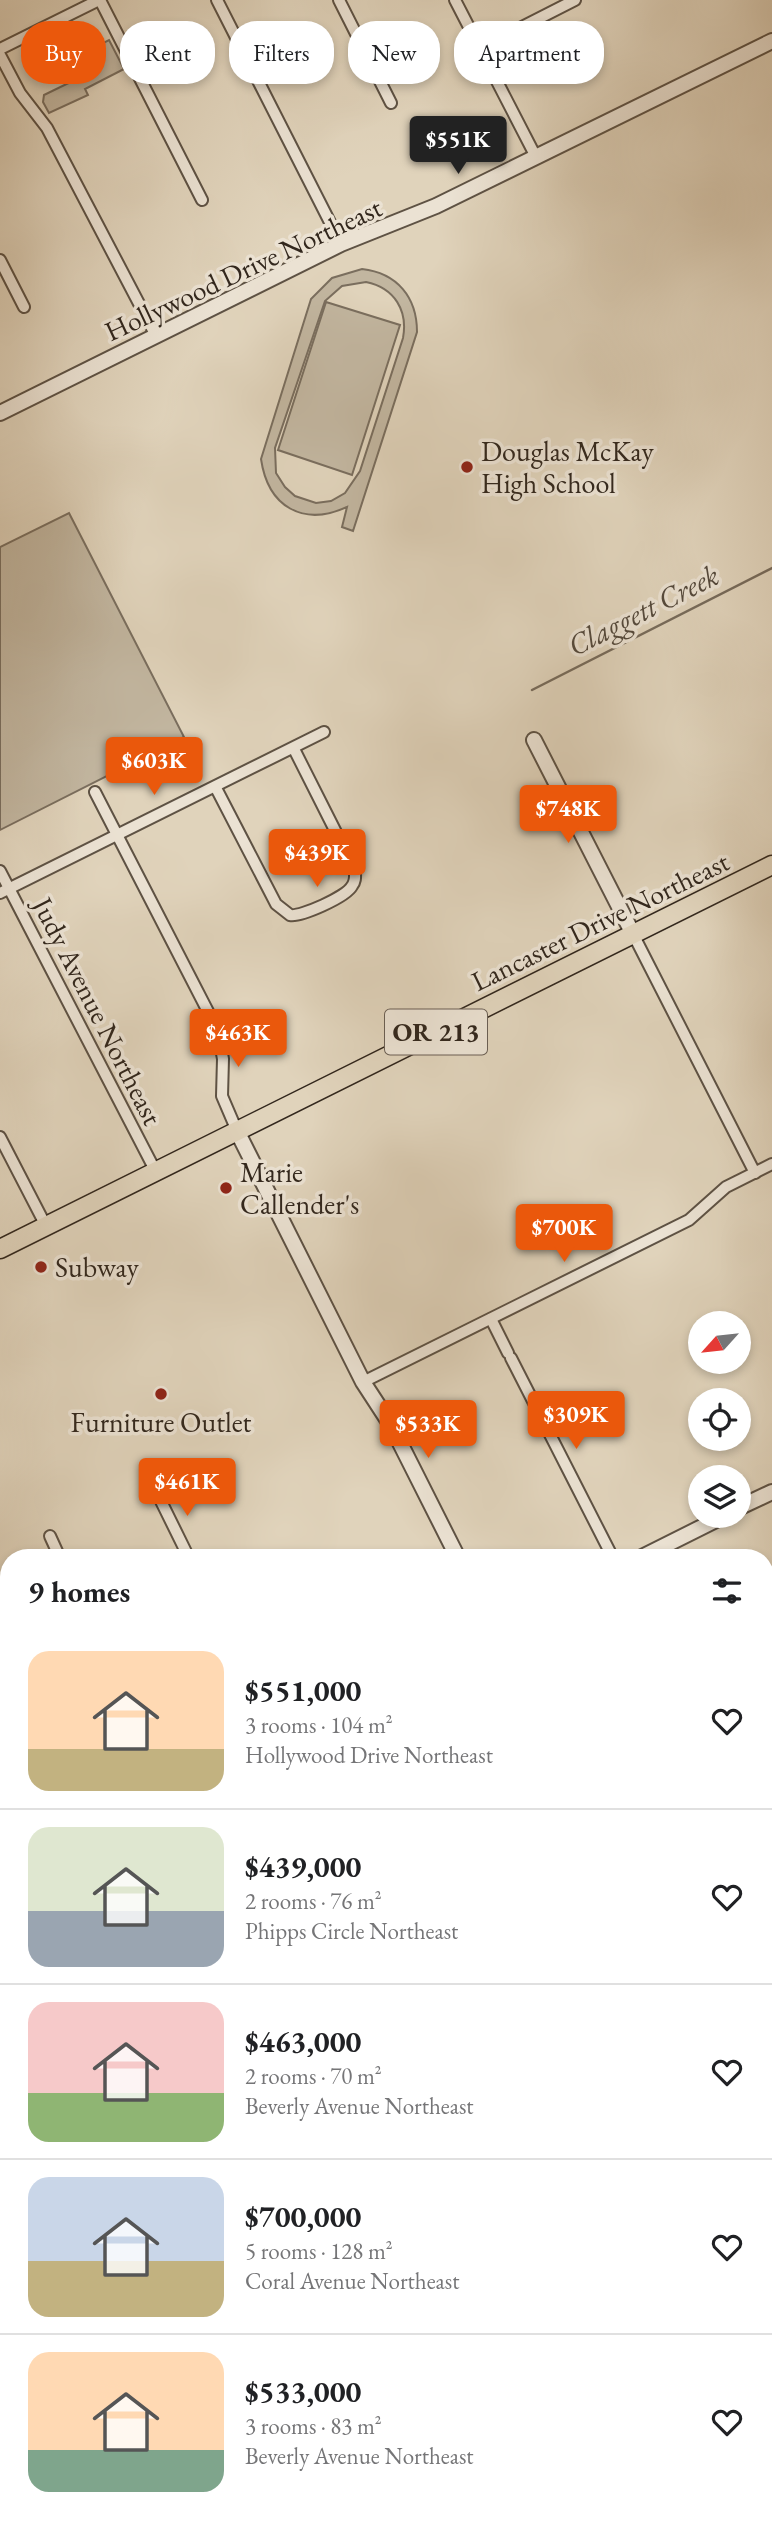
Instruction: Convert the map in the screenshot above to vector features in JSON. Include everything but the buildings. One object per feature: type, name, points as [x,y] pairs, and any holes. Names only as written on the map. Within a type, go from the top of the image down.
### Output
[{"type":"main road","name":"Lancaster Drive Northeast","points":[[0,1249],[772,865]]},
{"type":"street","points":[[0,49],[99,0],[202,200]]},
{"type":"street","points":[[217,0],[341,244]]},
{"type":"street","points":[[339,0],[391,103]]},
{"type":"street","points":[[456,0],[467,21]]},
{"type":"street","points":[[534,21],[575,0]]},
{"type":"street","name":"Hollywood Drive Northeast","points":[[0,413],[341,244],[409,219],[772,41]]},
{"type":"street","points":[[0,55],[20,93],[47,128],[156,336]]},
{"type":"street","points":[[499,84],[536,157]]},
{"type":"street","points":[[0,260],[24,307]]},
{"type":"street","points":[[4,891],[324,732]]},
{"type":"street","points":[[534,740],[755,1172]]},
{"type":"street","points":[[216,788],[276,904],[290,915],[304,914],[348,892],[353,885],[355,870],[294,749]]},
{"type":"street","points":[[95,792],[218,1031],[223,1059],[222,1096],[237,1131],[363,1382],[391,1425],[453,1549]]},
{"type":"street","name":"Judy Avenue Northeast","points":[[0,871],[4,891],[156,1172]]},
{"type":"street","points":[[0,1137],[46,1226]]},
{"type":"street","points":[[363,1382],[689,1220],[726,1187],[772,1164]]},
{"type":"street","points":[[491,1320],[607,1549]]},
{"type":"street","points":[[751,1502],[772,1492]]},
{"type":"street","points":[[157,1493],[185,1549]]},
{"type":"street","points":[[658,1549],[700,1528]]},
{"type":"street","points":[[50,1536],[56,1549]]},
{"type":"shaded area","points":[[109,40],[120,61],[120,71],[106,78],[106,42]]},
{"type":"shaded area","points":[[67,84],[95,84],[85,89],[88,95],[49,113],[43,102],[44,95]]},
{"type":"shaded area","points":[[362,269],[385,276],[403,289],[416,319],[417,332],[353,531],[342,527],[347,507],[316,515],[290,509],[271,490],[261,459],[311,299],[332,278]],"holes":[[[366,282],[385,289],[397,302],[403,319],[403,338],[360,471],[345,493],[331,501],[316,503],[295,496],[285,487],[276,473],[275,448],[325,301],[342,286]]]},
{"type":"shaded area","points":[[326,302],[400,325],[352,475],[278,450]]},
{"type":"shaded area","points":[[69,513],[184,737],[0,830],[0,547]]},
{"type":"waterway","name":"Claggett Creek","points":[[532,690],[772,568]]},
{"type":"place","name":"Douglas McKay High School","points":[[467,467]]},
{"type":"place","name":"Marie Callender's","points":[[226,1188]]},
{"type":"place","name":"Subway","points":[[41,1267]]},
{"type":"place","name":"Furniture Outlet","points":[[161,1394]]}]
